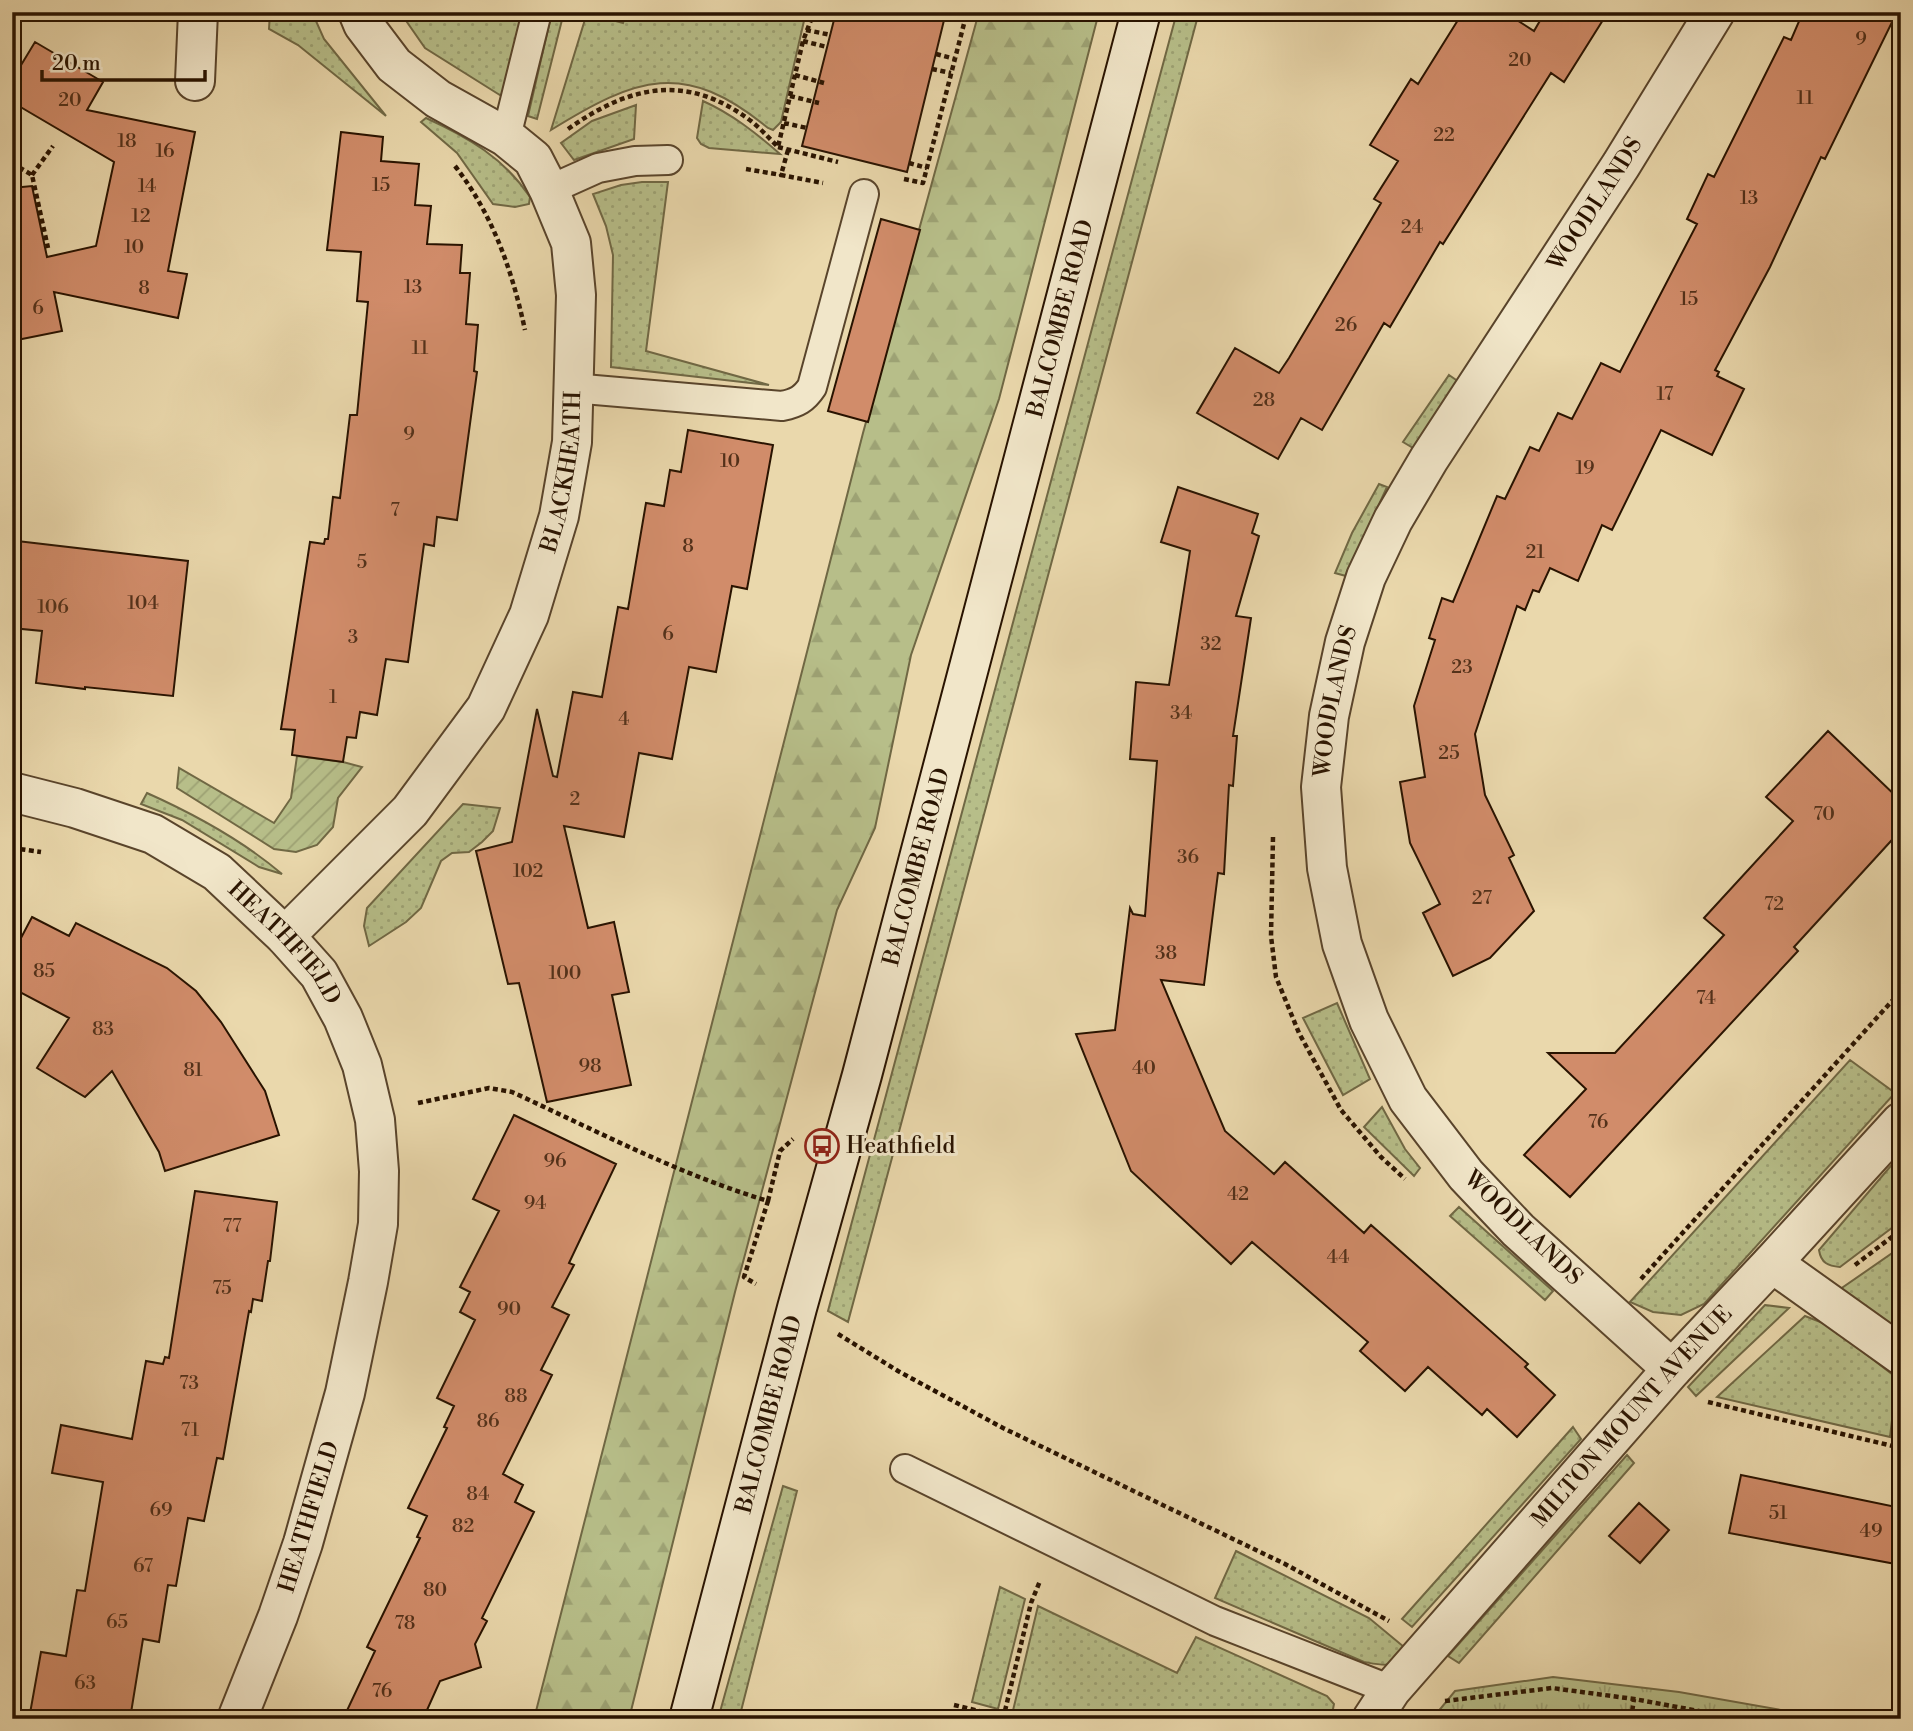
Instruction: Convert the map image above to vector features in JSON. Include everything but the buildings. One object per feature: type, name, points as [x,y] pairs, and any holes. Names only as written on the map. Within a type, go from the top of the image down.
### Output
[{"type":"street","points":[[195,81],[198,12]]},
{"type":"street","points":[[358,12],[363,24],[394,65],[529,162]]},
{"type":"street","name":"BALCOMBE ROAD","points":[[689,1719],[797,1308],[862,1075],[1141,12]]},
{"type":"street","name":"WOODLANDS","points":[[1672,1368],[1518,1230],[1465,1175],[1408,1099],[1369,1020],[1342,944],[1327,868],[1321,787],[1329,716],[1345,642],[1366,577],[1393,520],[1429,459],[1576,236],[1715,12]]},
{"type":"street","name":"BLACKHEATH","points":[[285,936],[410,811],[486,708],[529,615],[559,516],[572,442],[576,295],[571,243],[529,162]]},
{"type":"street","name":"HEATHFIELD","points":[[12,792],[75,808],[153,834],[217,872],[285,936],[319,974],[344,1018],[362,1065],[375,1120],[379,1171],[378,1224],[345,1394],[326,1468],[278,1616],[237,1719]]},
{"type":"street","name":"MILTON MOUNT AVENUE","points":[[1381,1704],[1672,1368],[1901,1122]]},
{"type":"street","points":[[1772,1263],[1901,1355]]},
{"type":"lane","points":[[537,12],[529,162],[598,168],[635,161],[668,160]]},
{"type":"lane","points":[[572,388],[782,407],[805,398],[812,387],[864,194]]},
{"type":"lane","points":[[905,1469],[1381,1704]]},
{"type":"path","points":[[778,147],[803,41],[814,12]]},
{"type":"path","points":[[898,177],[923,183],[967,12]]},
{"type":"path","points":[[806,30],[831,35]]},
{"type":"path","points":[[803,41],[827,47]]},
{"type":"path","points":[[936,54],[955,59]]},
{"type":"path","points":[[932,69],[951,74]]},
{"type":"path","points":[[795,75],[824,83]]},
{"type":"path","points":[[529,162],[595,110],[651,90],[695,93],[717,100],[751,121],[778,147],[848,165]]},
{"type":"path","points":[[790,96],[819,103]]},
{"type":"path","points":[[784,123],[807,128]]},
{"type":"path","points":[[32,175],[54,146]]},
{"type":"path","points":[[781,175],[788,150]]},
{"type":"path","points":[[448,156],[477,194],[504,256],[526,334]]},
{"type":"path","points":[[12,163],[32,175],[48,248]]},
{"type":"path","points":[[909,163],[927,168]]},
{"type":"path","points":[[746,169],[822,185],[827,179]]},
{"type":"path","points":[[1274,824],[1271,936],[1276,977],[1299,1033],[1341,1110],[1381,1157],[1410,1184]]},
{"type":"path","points":[[12,848],[47,853]]},
{"type":"path","points":[[413,1090],[417,1103],[489,1088],[512,1092],[668,1165],[717,1185],[768,1201],[744,1277],[898,1371],[1003,1428],[1285,1564],[1390,1622],[1426,1649]]},
{"type":"path","points":[[1700,1400],[1899,1447],[1901,1428]]},
{"type":"path","points":[[954,1705],[1003,1718],[1031,1603],[1056,1545]]},
{"type":"path","points":[[1432,1703],[1552,1688],[1634,1699],[1742,1719]]},
{"type":"path","points":[[1631,1719],[1634,1699]]},
{"type":"green space","points":[[270,12],[312,12],[324,39],[386,116],[298,45],[269,29]]},
{"type":"green space","points":[[400,12],[524,12],[503,97],[425,48]]},
{"type":"green space","points":[[552,12],[564,12],[537,119],[528,116]]},
{"type":"green space","points":[[626,12],[806,12],[781,122],[773,130],[738,106],[711,92],[685,84],[660,83],[635,88],[609,98],[551,130],[587,13],[623,23]]},
{"type":"green space","points":[[979,12],[1099,12],[999,399],[911,655],[875,828],[837,910],[735,1292],[629,1719],[534,1719],[863,433]]},
{"type":"green space","points":[[1177,12],[1199,12],[848,1322],[828,1311]]},
{"type":"green space","points":[[703,101],[743,124],[780,154],[709,148],[701,144],[697,138]]},
{"type":"green space","points":[[636,105],[634,139],[574,160],[561,143],[592,121]]},
{"type":"green space","points":[[426,118],[471,141],[497,160],[520,183],[530,197],[529,204],[515,207],[493,204],[457,153],[421,122]]},
{"type":"green space","points":[[642,182],[668,182],[646,351],[769,385],[611,367],[613,255],[606,226],[593,194]]},
{"type":"green space","points":[[1449,375],[1459,382],[1413,448],[1403,442]]},
{"type":"green space","points":[[1379,484],[1387,487],[1346,576],[1335,573],[1352,533]]},
{"type":"green space","points":[[297,756],[362,767],[338,798],[333,827],[317,845],[296,852],[274,849],[177,788],[179,768],[274,823],[291,798]]},
{"type":"green space","points":[[147,793],[217,829],[282,874],[259,867],[182,820],[141,804]]},
{"type":"green space","points":[[463,804],[500,808],[493,831],[469,852],[452,853],[441,861],[421,908],[406,922],[369,946],[364,926],[367,908]]},
{"type":"green space","points":[[1337,1003],[1370,1079],[1343,1095],[1303,1018]]},
{"type":"green space","points":[[1850,1060],[1895,1093],[1704,1304],[1681,1315],[1653,1312],[1630,1302]]},
{"type":"green space","points":[[1382,1107],[1405,1149],[1420,1168],[1414,1176],[1364,1127]]},
{"type":"green space","points":[[1901,1154],[1901,1221],[1840,1267],[1826,1263],[1819,1250]]},
{"type":"green space","points":[[1459,1207],[1553,1291],[1545,1300],[1450,1216]]},
{"type":"green space","points":[[1901,1247],[1901,1335],[1836,1292]]},
{"type":"green space","points":[[1765,1305],[1789,1308],[1696,1396],[1688,1387]]},
{"type":"green space","points":[[1805,1316],[1828,1325],[1897,1378],[1890,1437],[1717,1397]]},
{"type":"green space","points":[[1573,1427],[1581,1439],[1412,1627],[1402,1619]]},
{"type":"green space","points":[[1627,1455],[1634,1463],[1459,1663],[1448,1656]]},
{"type":"green space","points":[[783,1486],[797,1491],[739,1719],[718,1719]]},
{"type":"green space","points":[[1236,1551],[1369,1618],[1410,1652],[1389,1664],[1364,1662],[1215,1598]]},
{"type":"green space","points":[[1000,1587],[1025,1599],[998,1709],[972,1702]]},
{"type":"green space","points":[[1038,1606],[1177,1673],[1196,1637],[1327,1696],[1334,1704],[1331,1719],[1011,1719]]},
{"type":"green space","points":[[1553,1677],[1679,1692],[1832,1719],[1432,1719],[1455,1691]]},
{"type":"place","name":"Heathfield","points":[[822,1146]]}]
